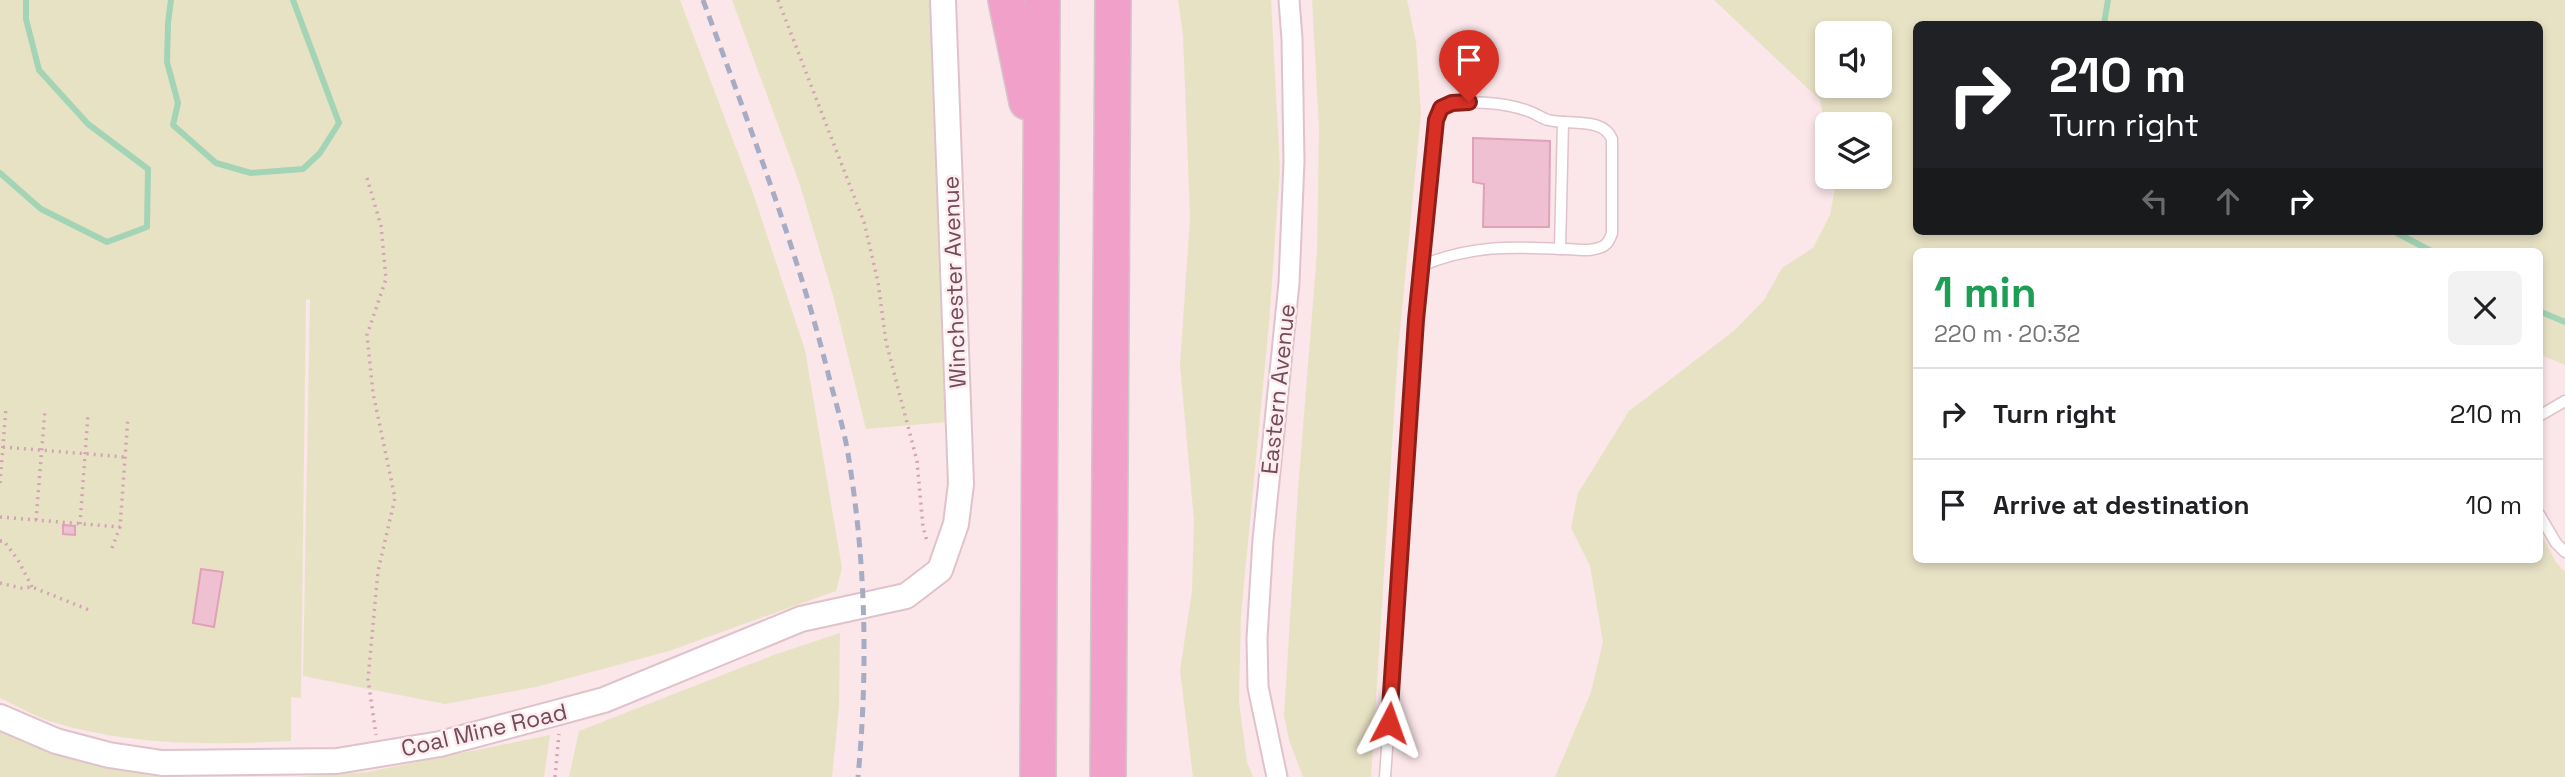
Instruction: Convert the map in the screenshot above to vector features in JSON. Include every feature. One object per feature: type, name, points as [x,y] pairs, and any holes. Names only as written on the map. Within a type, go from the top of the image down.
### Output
[{"type":"highway","points":[[1006,0],[1041,167]]},
{"type":"highway","points":[[1038,777],[1042,0]]},
{"type":"highway","points":[[1108,777],[1113,0]]},
{"type":"street","name":"Winchester Avenue","points":[[939,568],[956,524],[961,484],[943,0]]},
{"type":"street","name":"Eastern Avenue","points":[[1277,777],[1258,687],[1257,638],[1263,540],[1289,270],[1294,161],[1289,0]]},
{"type":"street","name":"Coal Mine Road","points":[[0,717],[56,741],[108,755],[162,763],[337,761],[440,744],[604,700],[801,619],[906,596],[939,568]]},
{"type":"lane","points":[[1385,777],[1421,267],[1436,120],[1441,108],[1452,103],[1469,102],[1527,110],[1546,120],[1599,125],[1609,131],[1612,139],[1612,233],[1609,242],[1603,247],[1474,249],[1447,255],[1421,267]]},
{"type":"lane","points":[[1560,249],[1563,122]]},
{"type":"lane","points":[[2543,414],[2565,401]]},
{"type":"lane","points":[[2543,521],[2556,543],[2565,552]]},
{"type":"path","points":[[778,0],[864,222],[878,282],[886,342],[917,461],[923,527],[939,568]]},
{"type":"path","points":[[367,178],[381,226],[386,279],[367,335],[373,393],[395,498],[378,571],[368,679],[379,754]]},
{"type":"path","points":[[0,483],[6,408]]},
{"type":"path","points":[[36,520],[45,410]]},
{"type":"path","points":[[80,524],[88,414]]},
{"type":"path","points":[[112,548],[120,527],[128,416]]},
{"type":"path","points":[[3,447],[125,457]]},
{"type":"path","points":[[0,517],[120,527]]},
{"type":"path","points":[[0,541],[4,541],[18,560],[32,587]]},
{"type":"path","points":[[0,583],[21,588],[32,587],[89,610]]},
{"type":"path","points":[[555,777],[562,711]]},
{"type":"shaded area","points":[[0,0],[680,0],[753,193],[805,350],[842,568],[836,591],[669,651],[536,687],[445,704],[303,676],[310,300],[306,299],[301,698],[291,697],[291,741],[199,743],[109,735],[49,721],[0,698]]},
{"type":"shaded area","points":[[732,0],[932,0],[947,422],[866,429],[834,299],[800,185]]},
{"type":"shaded area","points":[[1178,0],[1271,0],[1280,169],[1269,324],[1241,615],[1239,701],[1247,762],[1253,777],[1193,777],[1180,670],[1192,591],[1194,521],[1180,365],[1190,218],[1183,35]]},
{"type":"shaded area","points":[[1312,0],[1407,0],[1416,42],[1421,113],[1398,351],[1371,777],[1303,777],[1289,740],[1284,715],[1317,252],[1319,128]]},
{"type":"shaded area","points":[[1714,0],[2565,0],[2565,365],[2543,356],[2543,248],[1913,248],[1913,563],[2543,563],[2543,538],[2556,562],[2565,572],[2565,777],[1555,777],[1591,692],[1603,642],[1590,566],[1571,528],[1578,493],[1629,411],[1735,330],[1764,300],[1782,268],[1813,248],[1830,215],[1835,189],[1892,189],[1892,112],[1822,112],[1818,98],[1892,98],[1892,21],[1815,21],[1815,95]]},
{"type":"shaded area","points":[[840,633],[839,707],[832,777],[569,777],[579,731],[771,656]]},
{"type":"shaded area","points":[[0,727],[63,756],[162,777],[0,777]]},
{"type":"shaded area","points":[[550,735],[544,777],[297,777],[368,772]]},
{"type":"building","points":[[1473,138],[1550,141],[1549,227],[1483,227],[1484,184],[1473,182]]},
{"type":"building","points":[[63,525],[75,526],[75,535],[63,534]]},
{"type":"building","points":[[201,569],[223,572],[214,627],[193,623]]},
{"type":"waterway","points":[[0,173],[41,209],[107,242],[147,227],[148,169],[88,124],[39,70],[26,19],[26,0]]},
{"type":"waterway","points":[[171,0],[167,62],[178,103],[173,125],[216,163],[251,173],[303,169],[320,153],[339,123],[293,0]]},
{"type":"waterway","points":[[2104,21],[2108,0]]},
{"type":"waterway","points":[[2401,235],[2425,248]]},
{"type":"waterway","points":[[2543,313],[2565,322]]},
{"type":"railway","points":[[703,0],[787,234],[816,329],[847,450],[855,499],[864,618],[858,777]]},
{"type":"route","points":[[1389,723],[1416,320],[1436,120],[1441,108],[1452,103],[1469,102]]}]
